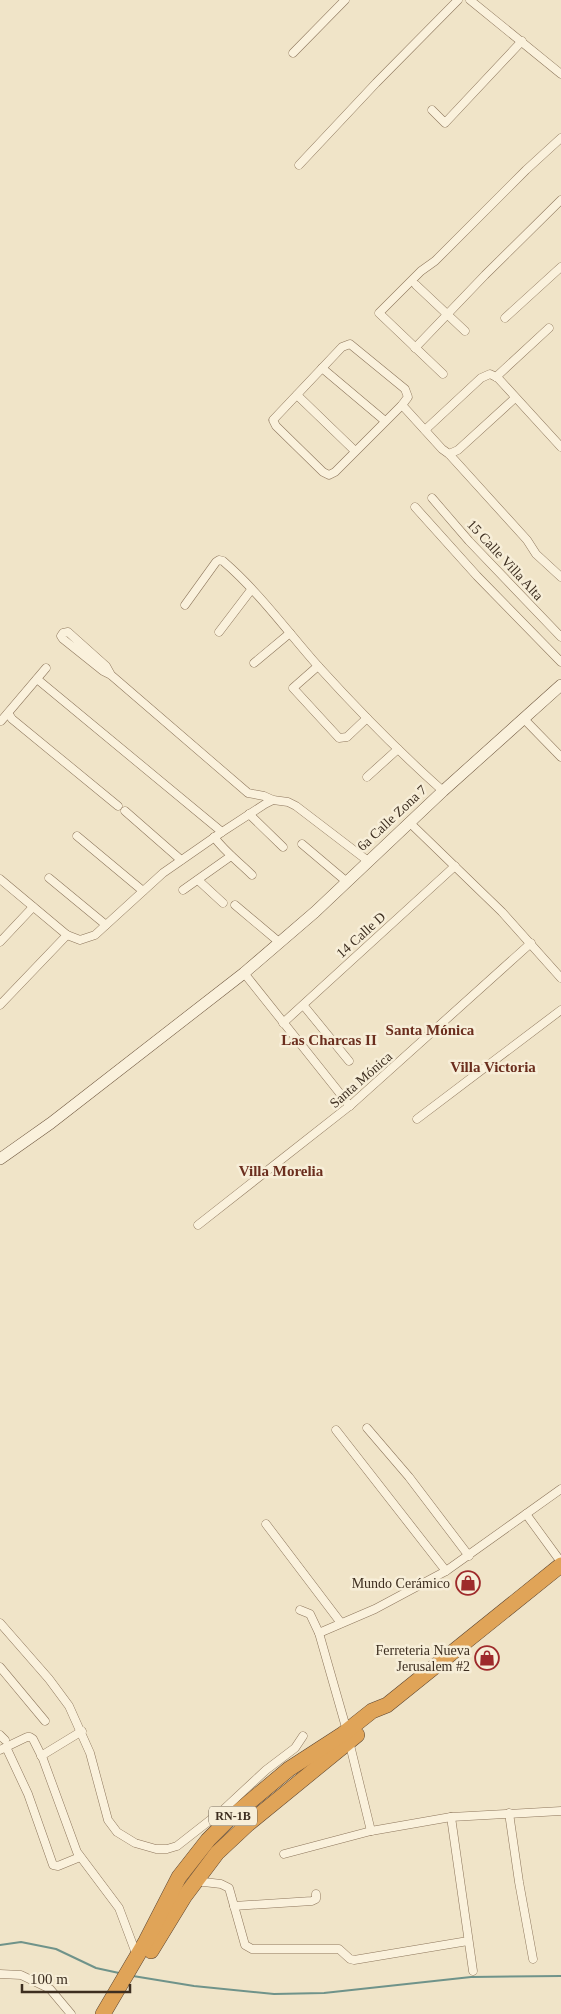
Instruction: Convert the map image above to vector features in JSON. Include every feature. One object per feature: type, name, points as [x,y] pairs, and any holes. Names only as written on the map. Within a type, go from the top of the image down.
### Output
[{"type":"highway","name":"RN-1B","points":[[103,2014],[195,1881],[230,1840],[348,1736],[372,1711],[384,1707],[561,1564]]},
{"type":"highway","name":"RN-1B","points":[[114,2014],[132,1971],[179,1877],[199,1850],[228,1820],[277,1779],[301,1752],[348,1736]]},
{"type":"street","points":[[293,53],[345,0]]},
{"type":"street","points":[[298,165],[458,0]]},
{"type":"street","points":[[470,0],[561,74]]},
{"type":"street","points":[[432,110],[445,123],[522,41]]},
{"type":"street","points":[[443,374],[379,313],[561,138]]},
{"type":"street","points":[[415,348],[522,237],[539,224],[561,200]]},
{"type":"street","points":[[505,318],[561,267]]},
{"type":"street","points":[[416,285],[465,331]]},
{"type":"street","points":[[496,376],[549,328]]},
{"type":"street","points":[[345,345],[351,345],[406,391],[408,397],[331,474],[327,474],[316,466],[274,423],[274,418],[297,395],[345,345]]},
{"type":"street","points":[[322,368],[385,421]]},
{"type":"street","points":[[425,430],[482,378],[490,374],[496,376],[561,447]]},
{"type":"street","points":[[297,395],[355,451]]},
{"type":"street","points":[[449,454],[458,450],[515,398]]},
{"type":"street","points":[[402,405],[527,540],[536,554],[561,577]]},
{"type":"street","name":"15 Calle Villa Alta","points":[[432,498],[469,541],[561,637]]},
{"type":"street","points":[[415,507],[477,576],[561,662]]},
{"type":"street","points":[[185,605],[216,562],[219,560],[228,566],[367,718],[443,791]]},
{"type":"street","points":[[219,632],[251,590]]},
{"type":"street","points":[[111,675],[106,666],[81,643],[68,632],[63,633],[61,636],[63,639],[103,671],[111,675],[248,793],[288,802],[296,806],[368,861]]},
{"type":"street","points":[[254,663],[290,633]]},
{"type":"street","points":[[318,666],[293,688],[339,738],[347,737],[367,718]]},
{"type":"street","points":[[1,721],[46,668]]},
{"type":"street","points":[[37,679],[222,832]]},
{"type":"street","name":"6a Calle Zona 7","points":[[0,1159],[51,1123],[280,942],[315,912],[409,822],[523,718],[560,688]]},
{"type":"street","points":[[8,713],[12,719],[181,860]]},
{"type":"street","points":[[523,718],[561,757]]},
{"type":"street","points":[[367,777],[398,749]]},
{"type":"street","points":[[0,878],[67,935],[76,939],[86,939],[95,935],[143,891],[181,860],[248,814],[273,800]]},
{"type":"street","points":[[248,814],[283,847]]},
{"type":"street","points":[[409,822],[502,912],[560,976]]},
{"type":"street","points":[[77,836],[143,891]]},
{"type":"street","points":[[214,837],[252,875]]},
{"type":"street","points":[[302,844],[347,882]]},
{"type":"street","points":[[183,890],[231,856]]},
{"type":"street","name":"14 Calle D","points":[[283,1023],[304,1006],[455,866]]},
{"type":"street","points":[[49,878],[106,925]]},
{"type":"street","points":[[198,880],[223,903]]},
{"type":"street","points":[[234,905],[280,942]]},
{"type":"street","points":[[0,942],[32,907]]},
{"type":"street","points":[[0,1005],[67,935]]},
{"type":"street","name":"Santa Mónica","points":[[198,1225],[350,1106],[531,943]]},
{"type":"street","points":[[244,972],[350,1106]]},
{"type":"street","points":[[304,1006],[349,1061]]},
{"type":"street","points":[[417,1119],[561,1010]]},
{"type":"street","points":[[368,1428],[409,1477],[469,1556]]},
{"type":"street","points":[[336,1430],[446,1571]]},
{"type":"street","points":[[319,1633],[375,1609],[446,1571],[561,1488]]},
{"type":"street","points":[[526,1514],[561,1564]]},
{"type":"street","points":[[266,1524],[341,1623]]},
{"type":"street","points":[[300,1610],[310,1614],[319,1633],[348,1736],[371,1831]]},
{"type":"street","points":[[0,1623],[49,1679],[69,1706],[82,1731],[90,1753],[108,1820],[117,1832],[135,1843],[156,1849],[177,1846],[223,1810],[266,1770],[301,1752],[303,1736]]},
{"type":"street","points":[[0,1667],[45,1722]]},
{"type":"street","points":[[41,1756],[82,1731]]},
{"type":"street","points":[[80,1857],[58,1866],[53,1865],[28,1794],[3,1743],[30,1737],[33,1739],[80,1857],[119,1908],[132,1971]]},
{"type":"street","points":[[284,1854],[371,1831],[451,1817],[561,1811]]},
{"type":"street","points":[[509,1813],[533,1959]]},
{"type":"street","points":[[451,1817],[473,1971]]},
{"type":"street","points":[[195,1881],[228,1886],[245,1945],[252,1949],[339,1949],[350,1959],[354,1960],[468,1941]]},
{"type":"street","points":[[234,1906],[312,1901],[316,1899],[316,1894]]},
{"type":"street","points":[[0,1974],[21,1975],[50,1989],[71,2014]]},
{"type":"waterway","points":[[0,1945],[21,1942],[56,1949],[96,1968],[119,1973]]},
{"type":"waterway","points":[[133,1976],[194,1986],[274,1994],[324,1993],[471,1977],[561,1976]]},
{"type":"place","name":"Mundo Cerámico","points":[[468,1583]]},
{"type":"place","name":"Ferreteria Nueva Jerusalem #2","points":[[487,1658]]},
{"type":"district","name":"Santa Mónica","points":[[430,1030]]},
{"type":"district","name":"Las Charcas II","points":[[329,1040]]},
{"type":"district","name":"Villa Victoria","points":[[493,1067]]},
{"type":"district","name":"Villa Morelia","points":[[281,1171]]}]
